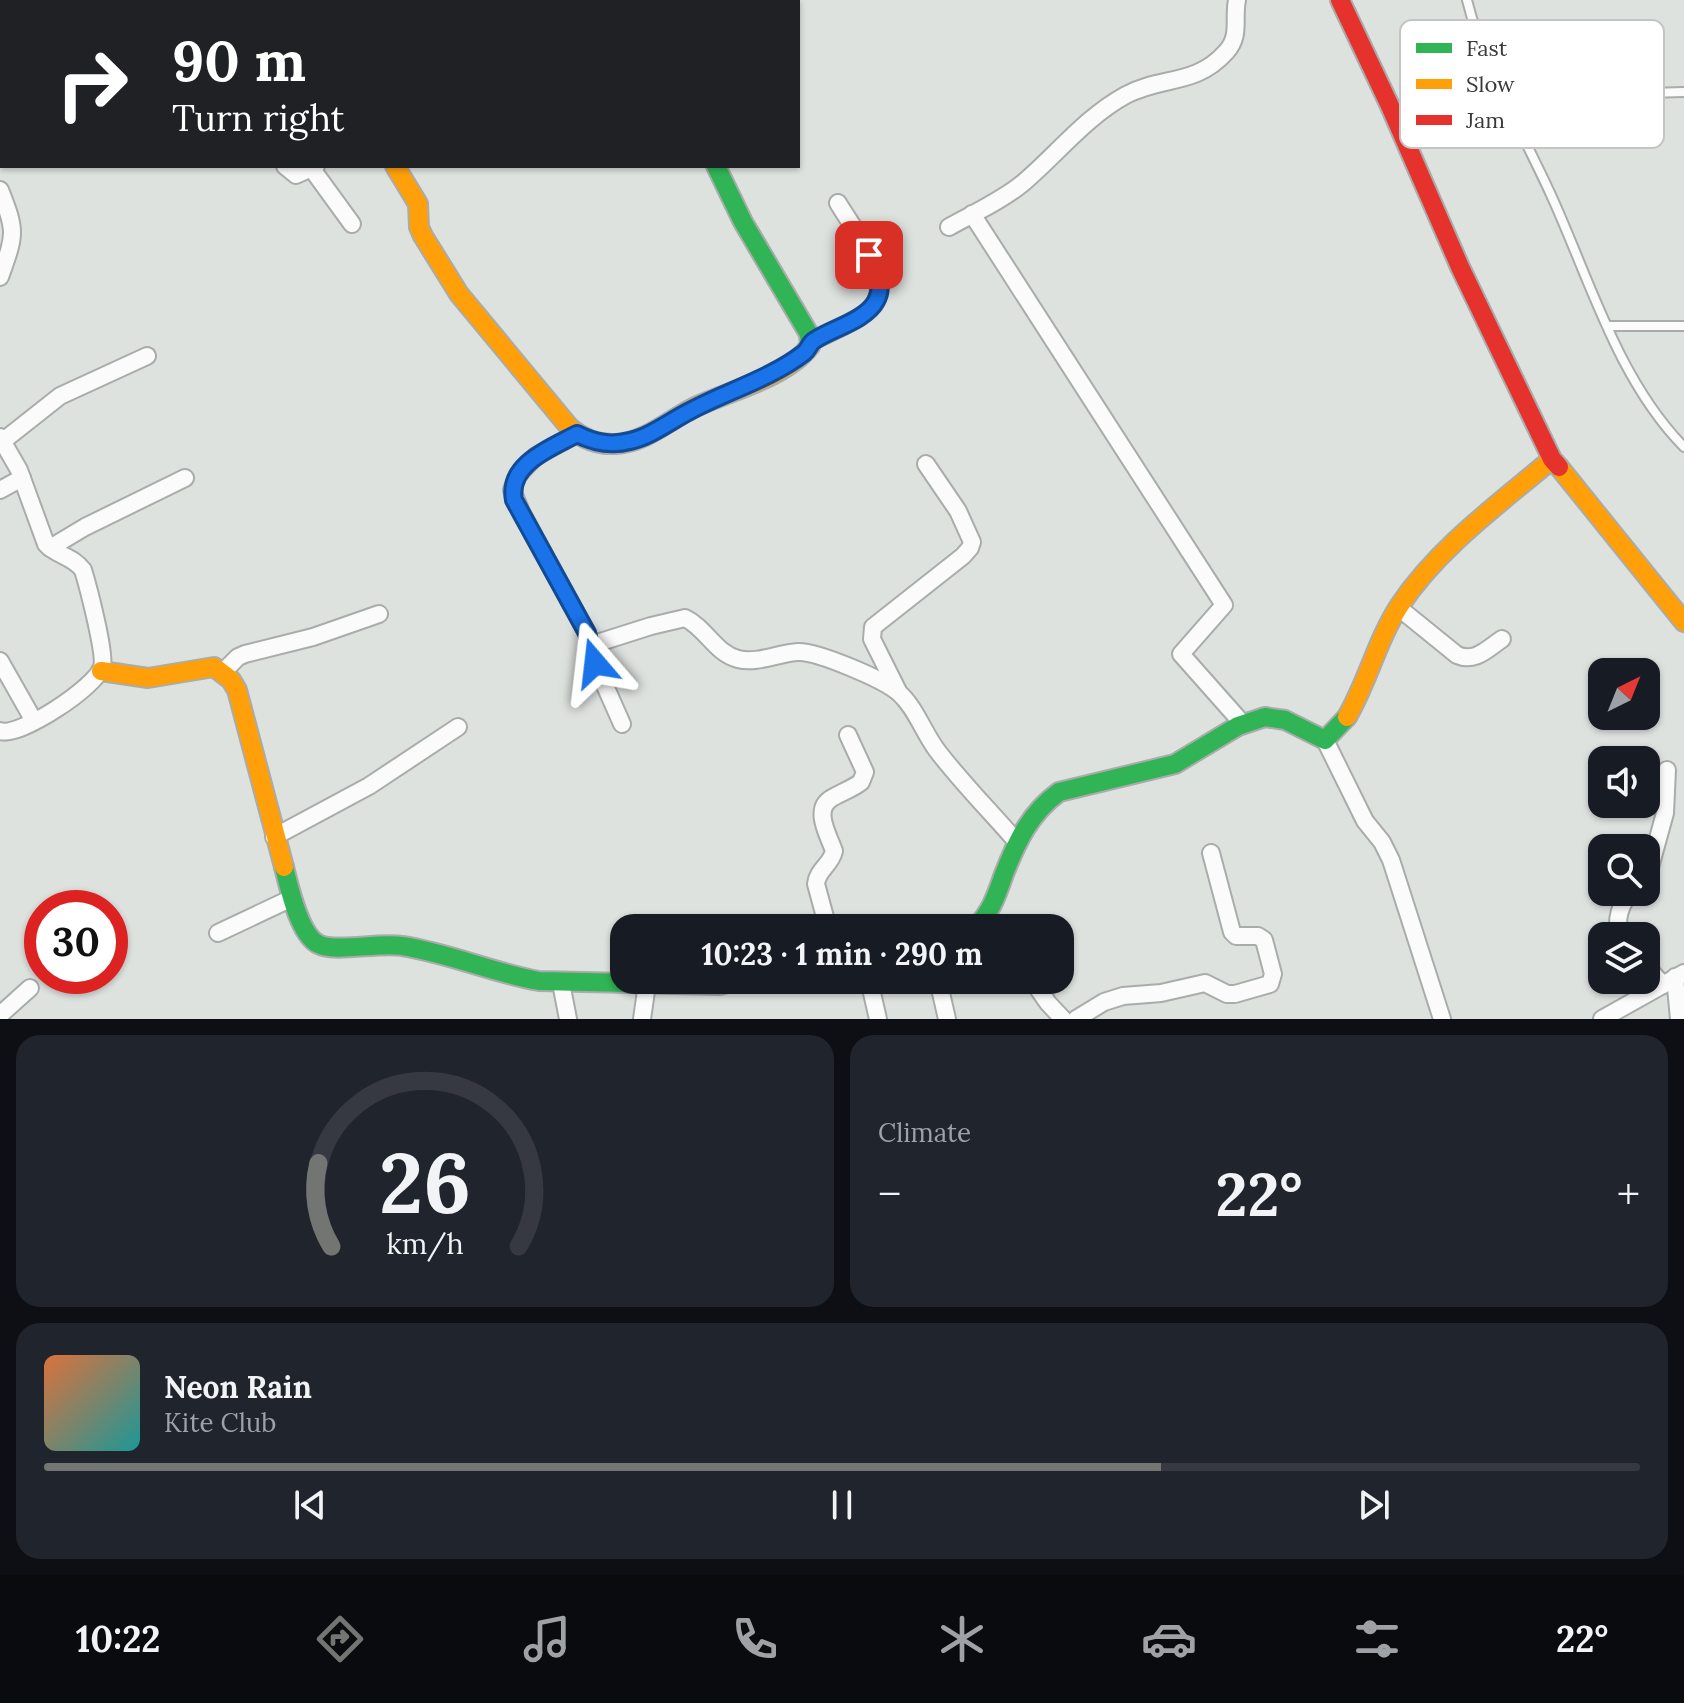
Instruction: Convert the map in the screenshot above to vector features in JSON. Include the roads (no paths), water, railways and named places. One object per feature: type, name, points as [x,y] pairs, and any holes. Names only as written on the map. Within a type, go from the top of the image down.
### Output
[{"type":"street","points":[[949,227],[1024,182],[1107,107],[1127,94],[1184,80],[1217,61],[1234,42],[1237,0]]},
{"type":"street","points":[[1340,0],[1400,129]]},
{"type":"street","points":[[1408,148],[1460,267],[1552,459],[1684,622]]},
{"type":"street","points":[[287,168],[296,175],[314,168],[352,224]]},
{"type":"street","points":[[396,168],[418,204],[419,227],[423,236],[459,294],[577,434],[599,443],[634,440],[769,374],[804,353],[811,342],[872,307],[880,289],[879,275],[838,203]]},
{"type":"street","points":[[717,168],[743,222],[811,342]]},
{"type":"street","points":[[0,190],[13,220],[14,231],[0,277]]},
{"type":"street","points":[[972,214],[1224,605],[1181,654],[1243,724]]},
{"type":"street","points":[[0,731],[16,731],[72,696],[101,671],[103,663],[83,570],[77,561],[50,548],[38,526],[22,478],[2,439],[60,396],[147,356]]},
{"type":"street","points":[[577,434],[536,456],[517,476],[512,490],[518,507],[587,633],[598,671],[622,724]]},
{"type":"street","points":[[1325,740],[1336,732],[1349,712],[1387,627],[1410,590],[1470,529],[1552,459]]},
{"type":"street","points":[[926,464],[958,511],[972,542],[963,556],[873,627],[872,639],[899,692],[944,759],[1016,841]]},
{"type":"street","points":[[0,490],[22,478]]},
{"type":"street","points":[[50,548],[85,527],[185,478]]},
{"type":"street","points":[[1399,608],[1466,659],[1476,657],[1502,639]]},
{"type":"street","points":[[223,672],[245,654],[313,637],[379,614]]},
{"type":"street","points":[[591,645],[685,618],[716,647],[737,659],[815,653],[899,692]]},
{"type":"street","points":[[0,661],[34,721]]},
{"type":"street","points":[[101,671],[148,678],[205,667],[214,667],[223,672],[237,690],[292,898],[311,940],[325,948],[390,944],[461,960],[510,976],[561,983],[610,984]]},
{"type":"street","points":[[990,914],[1016,841],[1042,802],[1059,792],[1175,764],[1191,758],[1243,724],[1266,717],[1280,719],[1325,740],[1365,821],[1382,842],[1391,860],[1442,1019]]},
{"type":"street","points":[[274,837],[369,786],[458,727]]},
{"type":"street","points":[[824,914],[816,877],[834,851],[823,820],[823,809],[829,799],[861,782],[865,772],[848,735]]},
{"type":"street","points":[[1659,834],[1665,813],[1667,770]]},
{"type":"street","points":[[1076,1019],[1104,1002],[1123,996],[1161,993],[1205,983],[1227,994],[1235,994],[1270,984],[1273,974],[1264,940],[1258,936],[1236,936],[1232,932],[1211,853]]},
{"type":"street","points":[[218,933],[292,898]]},
{"type":"street","points":[[1602,1019],[1674,978],[1679,1019]]},
{"type":"street","points":[[561,983],[568,1019]]},
{"type":"street","points":[[0,1015],[24,993]]},
{"type":"street","points":[[642,1019],[646,994]]},
{"type":"street","points":[[872,994],[878,1019]]},
{"type":"street","points":[[941,994],[947,1019]]},
{"type":"street","points":[[1042,994],[1063,1019]]},
{"type":"lane","points":[[1467,0],[1472,20]]},
{"type":"lane","points":[[1664,93],[1684,92]]},
{"type":"lane","points":[[1527,148],[1634,384],[1684,447]]},
{"type":"lane","points":[[1609,326],[1684,326]]}]
